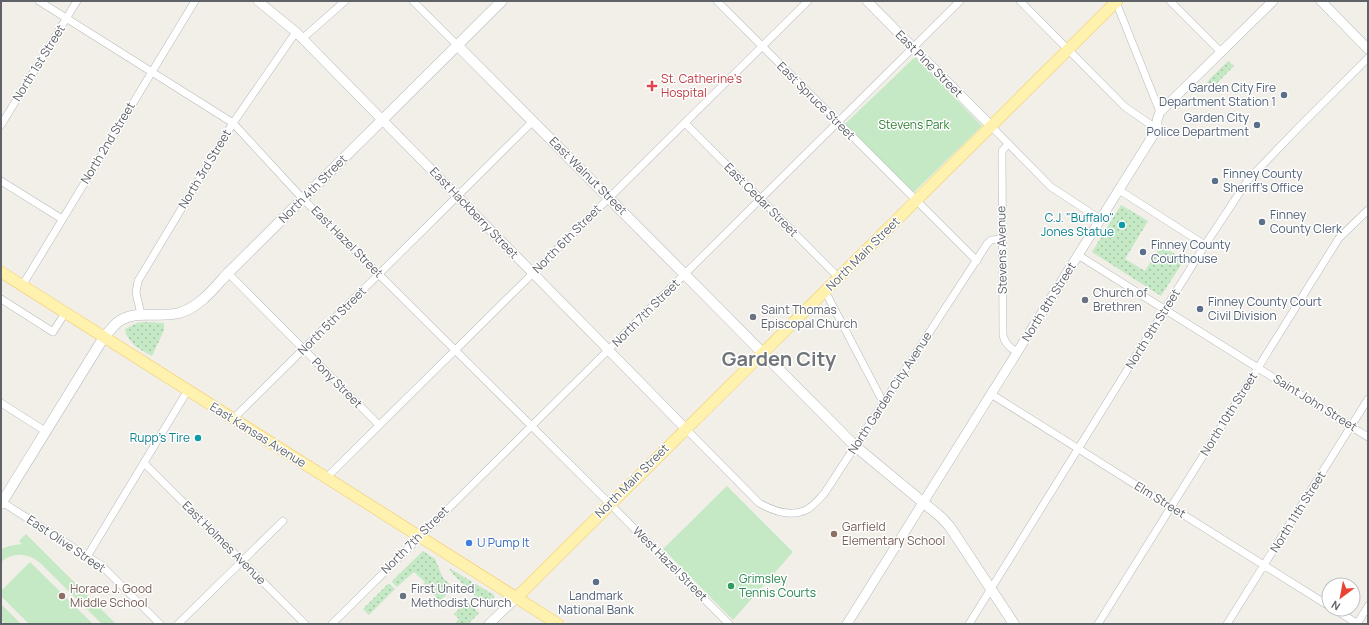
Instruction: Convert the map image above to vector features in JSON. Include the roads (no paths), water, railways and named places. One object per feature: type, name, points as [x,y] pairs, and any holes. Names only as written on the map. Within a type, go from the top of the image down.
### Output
[{"type":"main road","name":"North 4th Street","points":[[104,337],[120,320],[141,314],[179,313],[192,307],[205,298],[228,273],[502,1]]},
{"type":"main road","name":"North Main Street","points":[[516,598],[1117,1]]},
{"type":"main road","name":"East Walnut Street","points":[[457,45],[855,446],[923,502],[950,527],[1014,624]]},
{"type":"main road","name":"East Kansas Avenue","points":[[1,272],[558,624]]},
{"type":"main road","points":[[1,503],[104,337]]},
{"type":"street","name":"East Hazel Street","points":[[39,1],[233,123],[303,199],[610,504]]},
{"type":"street","name":"North 1st Street","points":[[1,125],[77,1]]},
{"type":"street","name":"North 2nd Street","points":[[22,286],[195,1]]},
{"type":"street","name":"East Hackberry Street","points":[[258,1],[299,35],[686,429]]},
{"type":"street","name":"North 3rd Street","points":[[141,314],[136,293],[138,281],[233,123],[299,35],[345,1]]},
{"type":"street","name":"East Walnut Street","points":[[413,1],[457,45]]},
{"type":"street","name":"East Spruce Street","points":[[717,1],[977,261]]},
{"type":"street","name":"North 6th Street","points":[[326,478],[808,1]]},
{"type":"street","name":"East Pine Street","points":[[867,1],[991,126]]},
{"type":"street","name":"North 7th Street","points":[[332,624],[419,536],[609,350],[960,1]]},
{"type":"street","points":[[1020,1],[1125,107],[1157,129]]},
{"type":"street","points":[[1117,1],[1160,112],[1273,1]]},
{"type":"street","points":[[1170,1],[1220,52]]},
{"type":"street","points":[[1321,1],[1368,49]]},
{"type":"street","name":"North 9th Street","points":[[969,624],[1205,245],[1248,180],[1368,58]]},
{"type":"street","name":"North 8th Street","points":[[847,624],[1157,129],[1157,120],[1160,112]]},
{"type":"street","name":"North 5th Street","points":[[233,419],[533,121]]},
{"type":"street","name":"East Cedar Street","points":[[685,123],[838,277]]},
{"type":"street","points":[[991,126],[1051,187],[1100,219]]},
{"type":"street","name":"Stevens Avenue","points":[[1008,144],[1002,151],[1003,336],[1005,343],[1018,352]]},
{"type":"street","points":[[1,181],[62,219]]},
{"type":"street","points":[[1119,190],[1205,245]]},
{"type":"street","name":"North 10th Street","points":[[1098,624],[1339,238],[1368,210]]},
{"type":"street","name":"North Garden City Avenue","points":[[686,429],[759,503],[769,509],[780,512],[790,513],[807,510],[824,494],[988,242],[1002,239]]},
{"type":"street","name":"Saint John Street","points":[[1078,255],[1368,437]]},
{"type":"street","name":"Pony Street","points":[[228,273],[379,425]]},
{"type":"street","points":[[825,291],[883,402]]},
{"type":"street","points":[[1,299],[53,332],[65,312]]},
{"type":"street","points":[[88,555],[188,390]]},
{"type":"street","name":"Elm Street","points":[[991,394],[1321,601]]},
{"type":"street","name":"North 11th Street","points":[[1227,624],[1368,399]]},
{"type":"street","points":[[1,403],[45,431]]},
{"type":"street","name":"East Holmes Avenue","points":[[144,463],[305,624]]},
{"type":"street","name":"East Olive Street","points":[[1,503],[88,555],[101,565],[160,624]]},
{"type":"street","name":"West Hazel Street","points":[[610,504],[729,624]]},
{"type":"street","points":[[178,624],[283,521]]},
{"type":"street","name":"North Main Street","points":[[489,624],[516,598]]},
{"type":"street","points":[[1346,617],[1357,624],[1368,606]]},
{"type":"place","name":"St. Catherine's Hospital","points":[[652,86]]},
{"type":"place","name":"Garden City Fire Department Station 1","points":[[1284,95]]},
{"type":"place","name":"Garden City Police Department","points":[[1257,125]]},
{"type":"place","name":"Finney County Sheriff's Office","points":[[1215,181]]},
{"type":"place","name":"Finney County Clerk","points":[[1262,222]]},
{"type":"place","name":"C.J. \"Buffalo\" Jones Statue","points":[[1122,225]]},
{"type":"place","name":"Finney County Courthouse","points":[[1143,252]]},
{"type":"place","name":"Church of Brethren","points":[[1085,300]]},
{"type":"place","name":"Finney County Court Civil Division","points":[[1200,309]]},
{"type":"place","name":"Saint Thomas Episcopal Church","points":[[753,317]]},
{"type":"place","name":"Rupp's Tire","points":[[198,438]]},
{"type":"place","name":"Garfield Elementary School","points":[[834,534]]},
{"type":"place","name":"U Pump It","points":[[469,543]]},
{"type":"place","name":"Landmark National Bank","points":[[596,582]]},
{"type":"place","name":"Grimsley Tennis Courts","points":[[731,586]]},
{"type":"place","name":"Horace J. Good Middle School","points":[[62,596]]},
{"type":"place","name":"First United Methodist Church","points":[[403,596]]},
{"type":"district","name":"Garden City","points":[[779,359]]},
{"type":"park label","name":"Stevens Park","points":[[914,125]]}]
